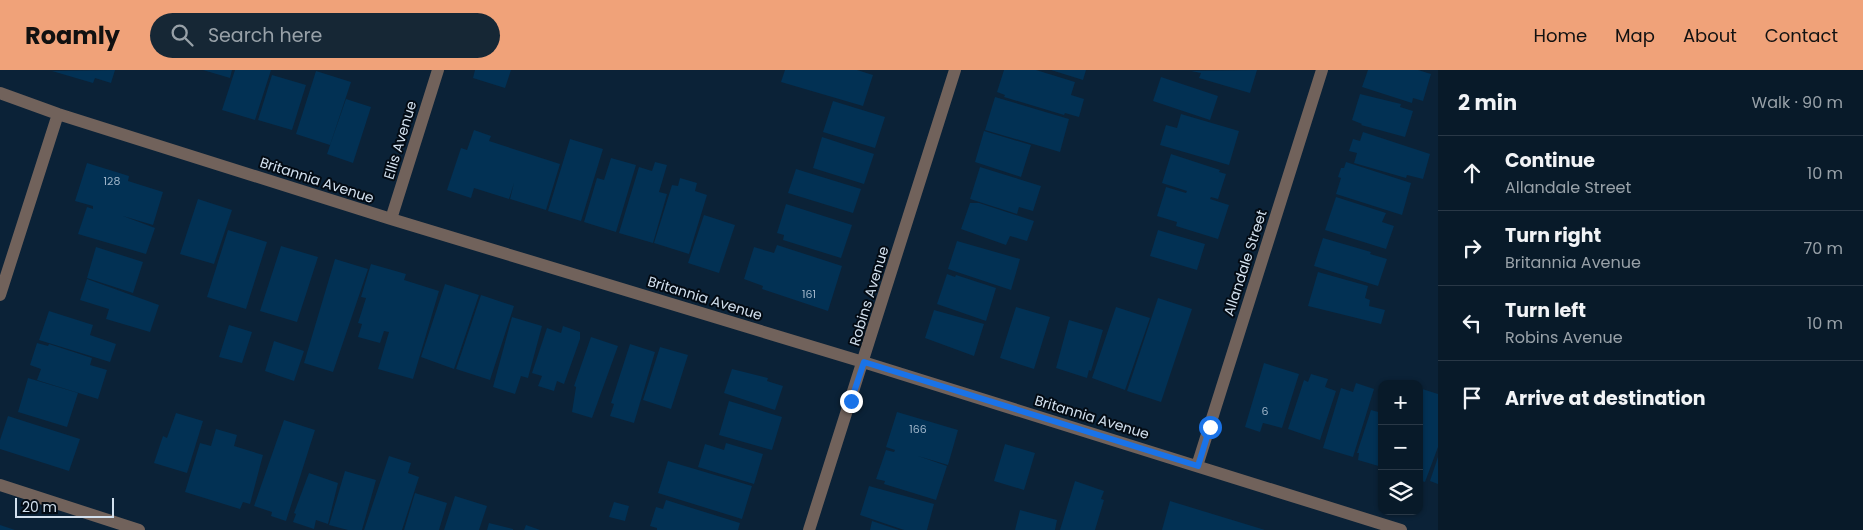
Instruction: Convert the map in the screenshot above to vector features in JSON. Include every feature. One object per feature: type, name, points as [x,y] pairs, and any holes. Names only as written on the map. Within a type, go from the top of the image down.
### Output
[{"type":"street","name":"Ellis Avenue","points":[[391,219],[438,70]]},
{"type":"street","name":"Robins Avenue","points":[[809,530],[864,362],[955,70]]},
{"type":"street","name":"Allandale Street","points":[[1198,466],[1322,70]]},
{"type":"street","name":"Britannia Avenue","points":[[0,93],[58,114],[391,219],[864,362],[1401,530]]},
{"type":"street","points":[[0,295],[58,114]]},
{"type":"street","points":[[0,485],[139,530]]},
{"type":"building","points":[[115,70],[111,83],[95,78],[93,83],[52,71]]},
{"type":"building","points":[[203,70],[232,70],[230,78]]},
{"type":"building","points":[[235,70],[271,70],[255,120],[222,110]]},
{"type":"building","points":[[475,70],[511,70],[505,88],[473,78]]},
{"type":"building","points":[[785,70],[857,70],[873,75],[863,106],[781,82]]},
{"type":"building","points":[[1004,70],[1036,70],[1075,82],[1071,95],[1084,99],[1079,117],[1065,113],[1064,115],[1004,97],[1005,95],[997,92]]},
{"type":"building","points":[[1051,70],[1086,70],[1083,80]]},
{"type":"building","points":[[1257,70],[1250,93],[1199,78],[1201,73],[1191,71]]},
{"type":"building","points":[[1368,70],[1418,70],[1431,74],[1423,101],[1413,98],[1412,103],[1362,87]]},
{"type":"building","points":[[316,71],[351,82],[330,145],[296,134]]},
{"type":"building","points":[[272,75],[306,85],[292,130],[258,120]]},
{"type":"building","points":[[1161,77],[1218,96],[1210,120],[1153,101]]},
{"type":"building","points":[[1360,94],[1401,104],[1400,107],[1413,111],[1405,137],[1361,125],[1352,120]]},
{"type":"building","points":[[995,97],[1069,119],[1060,152],[985,130]]},
{"type":"building","points":[[346,99],[371,107],[353,163],[327,154]]},
{"type":"building","points":[[833,101],[885,117],[875,148],[823,132]]},
{"type":"building","points":[[1181,114],[1239,131],[1229,165],[1160,145],[1166,125],[1177,128]]},
{"type":"building","points":[[474,130],[491,136],[489,141],[560,164],[546,210],[510,199],[514,183],[509,199],[474,188],[471,198],[447,190],[461,148],[467,150]]},
{"type":"building","points":[[984,131],[1031,145],[1021,177],[975,162]]},
{"type":"building","points":[[1363,132],[1430,154],[1423,179],[1407,175],[1406,178],[1354,163],[1357,153],[1349,151],[1353,139],[1360,141]]},
{"type":"building","points":[[822,137],[874,154],[864,184],[813,168]]},
{"type":"building","points":[[570,139],[603,149],[581,221],[548,211]]},
{"type":"building","points":[[1171,154],[1220,170],[1219,172],[1226,174],[1218,199],[1211,197],[1210,199],[1229,205],[1218,239],[1176,226],[1177,222],[1157,216],[1166,187],[1186,193],[1187,191],[1162,183]]},
{"type":"building","points":[[611,158],[636,165],[616,232],[584,222],[597,178],[604,180]]},
{"type":"building","points":[[655,162],[667,165],[659,192],[667,194],[653,243],[619,233],[639,167],[652,171]]},
{"type":"building","points":[[1346,162],[1411,183],[1402,215],[1336,194],[1341,178],[1338,177],[1341,168],[1344,168]]},
{"type":"building","points":[[87,163],[129,176],[128,181],[163,192],[153,225],[123,216],[155,228],[146,254],[78,234],[87,207],[93,209],[93,206],[75,201]]},
{"type":"building","points":[[980,167],[1041,186],[1033,211],[1019,207],[1017,214],[970,199]]},
{"type":"building","points":[[796,169],[861,189],[853,213],[788,193]]},
{"type":"building","points":[[680,178],[697,183],[695,191],[707,195],[689,254],[654,243],[672,185],[678,186]]},
{"type":"building","points":[[1336,197],[1386,213],[1382,222],[1394,226],[1386,249],[1325,230]]},
{"type":"building","points":[[198,199],[232,210],[214,264],[180,254]]},
{"type":"building","points":[[970,203],[979,203],[1034,221],[1027,241],[1010,236],[1006,245],[961,229]]},
{"type":"building","points":[[786,204],[852,225],[841,258],[783,240],[784,235],[777,233]]},
{"type":"building","points":[[704,215],[735,225],[719,273],[688,263]]},
{"type":"building","points":[[228,230],[267,242],[246,309],[207,297]]},
{"type":"building","points":[[1158,230],[1205,244],[1197,270],[1150,256]]},
{"type":"building","points":[[1323,238],[1371,252],[1370,254],[1387,259],[1378,286],[1314,266]]},
{"type":"building","points":[[957,241],[1020,259],[1011,290],[948,269]]},
{"type":"building","points":[[777,245],[842,266],[828,311],[762,289],[763,286],[744,279],[754,247],[774,253]]},
{"type":"building","points":[[281,246],[318,257],[297,322],[260,311]]},
{"type":"building","points":[[96,247],[143,262],[133,293],[87,278]]},
{"type":"building","points":[[335,259],[368,269],[333,372],[304,363]]},
{"type":"building","points":[[371,264],[406,274],[404,280],[439,291],[413,379],[378,369],[389,332],[384,331],[380,343],[358,337],[362,324],[358,323],[366,298],[361,297]]},
{"type":"building","points":[[1318,272],[1368,286],[1365,298],[1370,300],[1369,306],[1385,310],[1381,324],[1308,306]]},
{"type":"building","points":[[947,274],[955,277],[956,275],[996,288],[986,321],[937,304]]},
{"type":"building","points":[[87,279],[159,305],[150,332],[106,319],[109,309],[80,300]]},
{"type":"building","points":[[445,284],[479,295],[454,369],[421,357]]},
{"type":"building","points":[[481,295],[514,306],[490,380],[456,369]]},
{"type":"building","points":[[1158,298],[1192,309],[1161,402],[1127,391]]},
{"type":"building","points":[[1016,307],[1050,317],[1034,369],[1000,358]]},
{"type":"building","points":[[1116,307],[1150,318],[1125,390],[1092,378]]},
{"type":"building","points":[[934,310],[984,324],[974,356],[925,338]]},
{"type":"building","points":[[49,311],[93,325],[90,335],[116,344],[110,362],[39,340]]},
{"type":"building","points":[[512,317],[542,326],[528,378],[521,376],[515,394],[493,387]]},
{"type":"building","points":[[1069,320],[1103,330],[1091,371],[1089,370],[1087,378],[1056,368]]},
{"type":"building","points":[[229,325],[252,332],[242,363],[219,357]]},
{"type":"building","points":[[563,326],[580,332],[580,339],[564,384],[557,381],[554,391],[538,386],[542,376],[532,373],[547,328],[561,333]]},
{"type":"building","points":[[591,337],[618,346],[592,418],[572,412],[576,387],[574,386]]},
{"type":"building","points":[[274,341],[304,351],[294,381],[265,371]]},
{"type":"building","points":[[37,343],[48,346],[49,344],[92,358],[90,365],[107,370],[98,399],[37,380],[41,369],[30,365]]},
{"type":"building","points":[[630,344],[655,352],[634,423],[610,416],[614,404],[611,403]]},
{"type":"building","points":[[660,347],[688,355],[671,409],[643,400]]},
{"type":"building","points":[[1264,363],[1299,374],[1282,428],[1263,423],[1260,432],[1245,427]]},
{"type":"building","points":[[732,369],[768,378],[767,381],[783,386],[775,410],[724,393]]},
{"type":"building","points":[[1311,374],[1328,379],[1325,387],[1336,391],[1320,440],[1288,429],[1304,380],[1308,382]]},
{"type":"building","points":[[28,378],[78,393],[67,427],[18,412]]},
{"type":"building","points":[[1356,383],[1374,389],[1353,457],[1323,448],[1341,388],[1353,392]]},
{"type":"building","points":[[1423,389],[1438,394],[1438,447],[1425,482],[1423,481]]},
{"type":"building","points":[[729,401],[782,417],[772,450],[719,435]]},
{"type":"building","points":[[1371,410],[1378,412],[1378,466],[1358,460],[1359,453],[1357,453]]},
{"type":"building","points":[[897,412],[958,430],[948,465],[918,456],[947,466],[936,500],[884,484],[885,481],[876,479],[886,450],[894,452],[895,450],[886,447]]},
{"type":"building","points":[[176,413],[203,421],[187,473],[154,463],[163,436],[167,438]]},
{"type":"building","points":[[8,416],[80,439],[69,471],[0,449],[0,440]]},
{"type":"building","points":[[284,420],[315,430],[286,521],[271,516],[272,512],[254,506]]},
{"type":"building","points":[[216,429],[237,435],[234,446],[263,455],[250,504],[243,502],[240,509],[185,492],[200,443],[211,446]]},
{"type":"building","points":[[726,443],[763,454],[754,484],[698,467],[705,444],[724,450]]},
{"type":"building","points":[[1005,444],[1035,453],[1024,490],[994,481]]},
{"type":"building","points":[[389,456],[411,463],[408,473],[419,477],[402,530],[364,530]]},
{"type":"building","points":[[1438,457],[1438,484],[1430,481]]},
{"type":"building","points":[[668,461],[752,486],[742,519],[658,493]]},
{"type":"building","points":[[345,471],[376,480],[362,530],[348,530],[329,525]]},
{"type":"building","points":[[309,473],[338,483],[328,524],[316,520],[314,529],[293,522],[296,514],[294,513]]},
{"type":"building","points":[[1075,481],[1104,491],[1101,499],[1104,500],[1095,530],[1060,530]]},
{"type":"building","points":[[869,486],[934,504],[927,530],[904,530],[860,515]]},
{"type":"building","points":[[415,493],[447,503],[439,530],[404,530]]},
{"type":"building","points":[[455,496],[487,506],[479,530],[444,530]]},
{"type":"building","points":[[666,500],[740,523],[738,530],[657,530],[657,528],[650,526],[656,507],[663,509]]},
{"type":"building","points":[[1170,501],[1265,530],[1162,530]]},
{"type":"building","points":[[614,502],[629,506],[625,521],[609,517]]},
{"type":"building","points":[[1020,510],[1057,520],[1055,530],[1015,530]]},
{"type":"building","points":[[872,521],[899,530],[870,530]]},
{"type":"building","points":[[489,523],[513,529],[513,530],[487,530]]},
{"type":"building","points":[[0,525],[15,530],[0,530]]},
{"type":"building","points":[[526,525],[540,530],[524,530]]},
{"type":"route","points":[[851,401],[864,362],[1198,466],[1210,427]]}]
